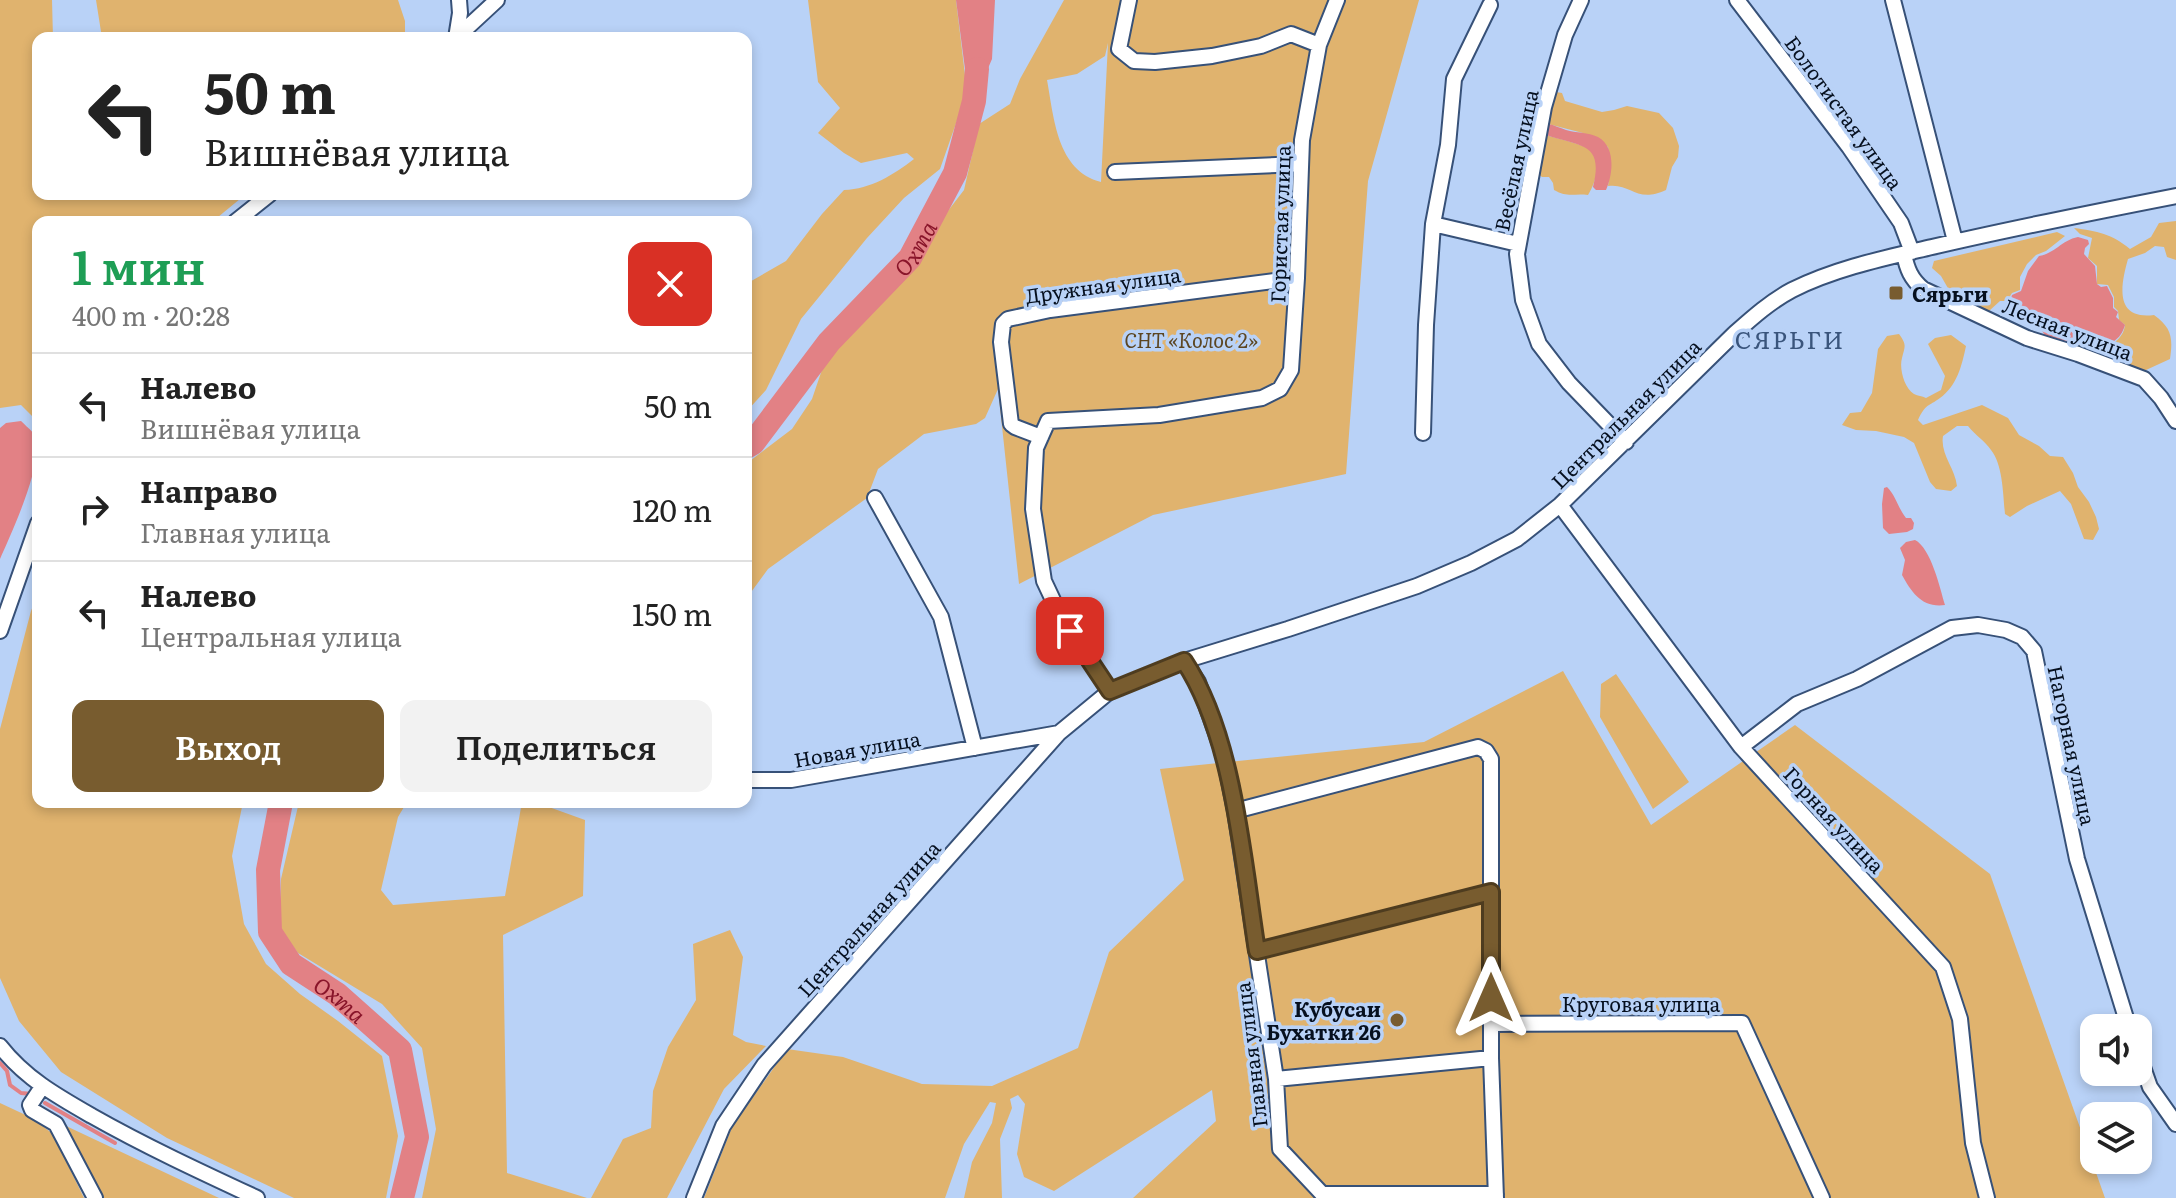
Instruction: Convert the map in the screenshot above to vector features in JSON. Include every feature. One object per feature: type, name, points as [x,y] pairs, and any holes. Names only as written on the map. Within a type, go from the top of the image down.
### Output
[{"type":"street","points":[[457,32],[459,0]]},
{"type":"street","points":[[462,32],[497,0]]},
{"type":"street","name":"Гористая улица","points":[[1041,437],[1048,421],[1159,415],[1262,398],[1274,394],[1284,384],[1291,370],[1302,140],[1319,45],[1337,0]]},
{"type":"street","name":"Весёлая улица","points":[[1581,0],[1565,35],[1544,107],[1517,254],[1523,300],[1539,344],[1569,383],[1626,442]]},
{"type":"street","name":"Болотистая улица","points":[[1737,0],[1849,147],[1901,223],[1908,253]]},
{"type":"street","points":[[1893,0],[1955,241]]},
{"type":"street","points":[[1128,1],[1119,49],[1134,61],[1212,56],[1261,46],[1291,34],[1319,45]]},
{"type":"street","points":[[1423,433],[1433,224],[1448,145],[1454,79],[1490,5]]},
{"type":"street","points":[[1115,172],[1301,164]]},
{"type":"street","name":"Центральная улица","points":[[694,1198],[723,1126],[764,1065],[1059,733],[1110,691],[1184,661],[1403,591],[1458,569],[1517,539],[1560,505],[1734,334],[1790,291],[1816,279],[1955,241],[2176,196]]},
{"type":"street","points":[[242,216],[262,200]]},
{"type":"street","points":[[1433,224],[1518,244]]},
{"type":"street","name":"Лесная улица","points":[[1908,253],[1908,271],[1923,289],[2027,338],[2144,379],[2176,421]]},
{"type":"street","name":"Дружная улица","points":[[1041,437],[1011,424],[1001,332],[1008,319],[1080,306],[1297,278]]},
{"type":"street","points":[[1041,437],[1036,448],[1033,509],[1044,581],[1060,615],[1110,691]]},
{"type":"street","points":[[875,498],[941,617],[975,748]]},
{"type":"street","name":"Горная улица","points":[[1560,505],[1741,747],[1943,967],[1960,1019],[1973,1143],[1987,1198]]},
{"type":"street","points":[[0,631],[32,540]]},
{"type":"street","name":"Нагорная улица","points":[[1741,747],[1797,704],[1857,679],[1952,628],[1978,625],[2006,630],[2022,637],[2034,651],[2077,859],[2125,1014]]},
{"type":"street","name":"Главная улица","points":[[1184,661],[1198,682],[1224,756],[1235,811],[1276,1079],[1280,1149],[1324,1196]]},
{"type":"street","name":"Новая улица","points":[[752,780],[791,780],[1059,733]]},
{"type":"street","points":[[1235,811],[1478,747],[1486,751],[1491,759],[1491,1058],[1496,1196],[1324,1196]]},
{"type":"street","points":[[1257,951],[1491,892]]},
{"type":"street","name":"Круговая улица","points":[[1491,1024],[1742,1023],[1822,1198]]},
{"type":"street","points":[[0,1046],[14,1064],[42,1087],[133,1139],[257,1198]]},
{"type":"street","points":[[1276,1079],[1491,1058]]},
{"type":"street","points":[[2150,1086],[2176,1124]]},
{"type":"street","points":[[42,1087],[30,1105],[32,1110],[56,1124],[95,1198]]},
{"type":"green space","points":[[0,0],[52,0],[53,32],[32,32],[32,200],[239,200],[219,216],[32,216],[32,416],[21,405],[0,408]]},
{"type":"green space","points":[[96,0],[398,0],[405,21],[405,32],[101,32]]},
{"type":"green space","points":[[808,0],[956,0],[967,92],[940,169],[904,198],[801,319],[766,390],[752,405],[752,281],[786,261],[844,190],[881,180],[914,159],[907,153],[861,163],[818,133],[840,108],[818,82]]},
{"type":"green space","name":"СНТ «Колос 2»","points":[[1064,0],[1419,0],[1368,181],[1346,474],[1153,515],[1019,584],[998,389],[985,418],[976,424],[924,434],[878,469],[867,498],[768,569],[752,591],[752,459],[792,429],[812,399],[826,358],[853,320],[875,306],[964,190],[979,124],[1010,104],[1020,79]],"holes":[[[1108,43],[1101,182],[1086,176],[1066,155],[1060,141],[1047,80],[1077,74],[1105,56]]]},
{"type":"green space","points":[[1556,92],[1562,93],[1565,101],[1602,112],[1627,106],[1659,113],[1673,128],[1679,146],[1666,190],[1648,195],[1608,186],[1611,165],[1608,147],[1583,133],[1548,124],[1551,102]]},
{"type":"green space","points":[[1546,135],[1580,145],[1594,153],[1597,172],[1588,195],[1567,195],[1554,190],[1549,177],[1537,173]]},
{"type":"green space","points":[[2176,221],[2176,260],[2167,257],[2164,247],[2155,246],[2128,259],[2122,290],[2123,299],[2132,312],[2154,315],[2165,324],[2171,339],[2170,359],[2137,372],[2061,343],[2105,347],[2120,337],[2125,325],[2119,320],[2108,285],[2097,284],[2097,266],[2088,258],[2092,238],[2074,228],[2104,234],[2130,249],[2151,237],[2159,223]]},
{"type":"green space","points":[[2057,232],[2065,236],[2027,264],[2020,277],[2020,290],[1989,311],[1949,290],[1932,268],[1934,261]]},
{"type":"green space","points":[[1899,334],[1905,346],[1901,367],[1905,383],[1914,394],[1926,398],[1941,390],[1945,376],[1928,344],[1935,338],[1951,335],[1966,346],[1955,381],[1946,393],[1925,408],[1918,420],[1923,425],[1982,405],[2008,418],[2019,435],[2050,456],[2063,457],[2096,517],[2099,529],[2093,540],[2084,539],[2071,504],[2060,491],[2010,517],[2005,514],[2002,480],[1995,456],[1968,426],[1957,426],[1943,436],[1944,449],[1957,486],[1951,491],[1936,489],[1930,482],[1914,443],[1904,437],[1842,425],[1850,413],[1861,412],[1872,393],[1878,349],[1887,336]]},
{"type":"green space","points":[[32,608],[32,808],[242,808],[232,856],[244,924],[266,964],[382,1056],[398,1136],[386,1198],[294,1198],[167,1138],[61,1072],[19,1021],[0,978],[0,729]]},
{"type":"green space","points":[[1563,671],[1651,825],[1795,725],[1990,874],[2080,1128],[2080,1174],[2096,1174],[2105,1198],[1133,1198],[1216,1121],[1212,1090],[1054,1191],[1024,1177],[1017,1154],[1025,1104],[1018,1095],[1010,1099],[1012,1108],[1000,1139],[1002,1198],[964,1198],[972,1162],[992,1123],[996,1103],[990,1102],[964,1144],[945,1198],[704,1198],[732,1127],[787,1049],[843,1057],[922,1084],[992,1086],[1078,1048],[1109,952],[1184,880],[1160,769],[1424,742]]},
{"type":"green space","points":[[1616,674],[1689,782],[1653,809],[1600,717],[1601,684]]},
{"type":"green space","points":[[298,808],[403,808],[398,817],[381,890],[393,905],[505,896],[521,808],[552,808],[585,820],[583,896],[503,935],[507,1173],[587,1198],[422,1198],[436,1129],[422,1048],[382,1004],[298,953],[280,929],[281,879]]},
{"type":"green space","points":[[730,930],[743,957],[733,1035],[746,1042],[766,1046],[724,1089],[667,1198],[591,1198],[623,1139],[651,1128],[653,1091],[668,1047],[696,1000],[693,944]]},
{"type":"green space","points":[[0,1103],[32,1118],[53,1134],[84,1198],[0,1198]]},
{"type":"green space","points":[[64,1125],[219,1198],[104,1198]]},
{"type":"shaded area","points":[[956,0],[995,0],[992,59],[974,101],[965,69]]},
{"type":"shaded area","points":[[1548,124],[1594,135],[1604,141],[1611,161],[1606,190],[1593,187],[1596,172],[1592,154],[1579,145],[1546,135],[1544,132]]},
{"type":"shaded area","points":[[2078,237],[2088,240],[2084,254],[2095,266],[2097,284],[2107,286],[2113,298],[2113,308],[2118,312],[2116,317],[2125,325],[2118,337],[2108,344],[2096,346],[2082,344],[2081,341],[2059,342],[2046,337],[2037,323],[2011,299],[2012,295],[2021,291],[2028,271],[2039,256]]},
{"type":"shaded area","points":[[21,421],[32,432],[32,478],[0,559],[0,428],[6,423]]},
{"type":"shaded area","points":[[1887,487],[1906,518],[1911,518],[1913,529],[1889,534],[1883,528],[1882,504],[1884,488]]},
{"type":"shaded area","points":[[1915,540],[1926,551],[1945,605],[1924,602],[1902,575],[1905,560],[1900,548],[1906,542]]},
{"type":"waterway","name":"Охта","points":[[752,444],[829,342],[910,258],[955,173],[974,101],[977,69]]},
{"type":"waterway","name":"Охта","points":[[280,808],[268,870],[270,932],[291,964],[337,994],[400,1050],[417,1137],[402,1198]]},
{"type":"waterway","points":[[0,1063],[7,1071],[10,1085],[21,1093],[32,1094]]},
{"type":"waterway","points":[[45,1103],[115,1143]]},
{"type":"place","name":"Сярьги","points":[[1896,293]]},
{"type":"place","name":"Кубусаи Бухатки 26","points":[[1397,1020]]},
{"type":"district","name":"СЯРЬГИ","points":[[1790,338]]},
{"type":"route","points":[[1070,631],[1110,691],[1184,661],[1198,682],[1224,756],[1257,951],[1491,892],[1491,998]]}]
